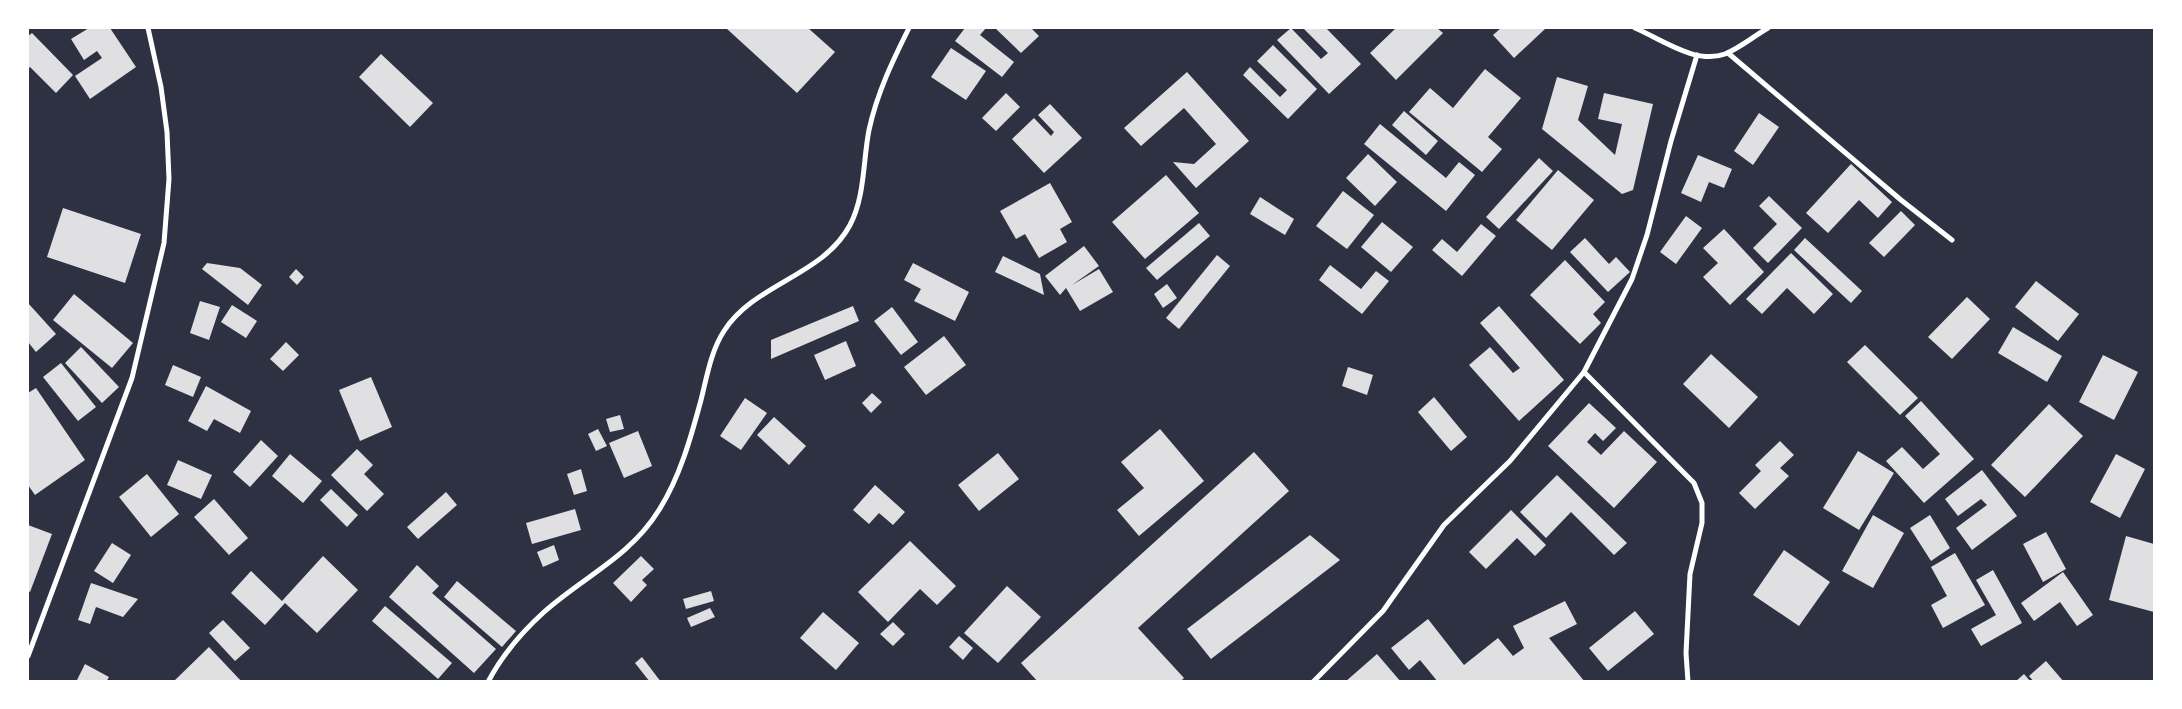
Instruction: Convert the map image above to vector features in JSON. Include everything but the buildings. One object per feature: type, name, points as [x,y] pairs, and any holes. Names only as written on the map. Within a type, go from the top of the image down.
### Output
[{"type":"street","points":[[28,656],[132,378],[164,243],[169,179],[167,132],[161,87],[148,28]]},
{"type":"street","points":[[488,682],[515,641],[545,611],[611,564],[659,511],[674,482],[694,425],[713,353],[725,329],[757,298],[825,256],[839,244],[850,226],[859,199],[869,130],[875,107],[886,75],[909,28]]},
{"type":"street","points":[[1635,28],[1697,55],[1714,56],[1728,53],[1768,28]]},
{"type":"street","points":[[1728,53],[1901,200],[1952,240]]},
{"type":"street","points":[[1313,682],[1383,611],[1444,525],[1510,460],[1584,372],[1632,279],[1648,235],[1671,141],[1697,55]]},
{"type":"street","points":[[1584,372],[1694,483],[1702,503],[1702,523],[1690,574],[1686,653],[1688,682]]}]
